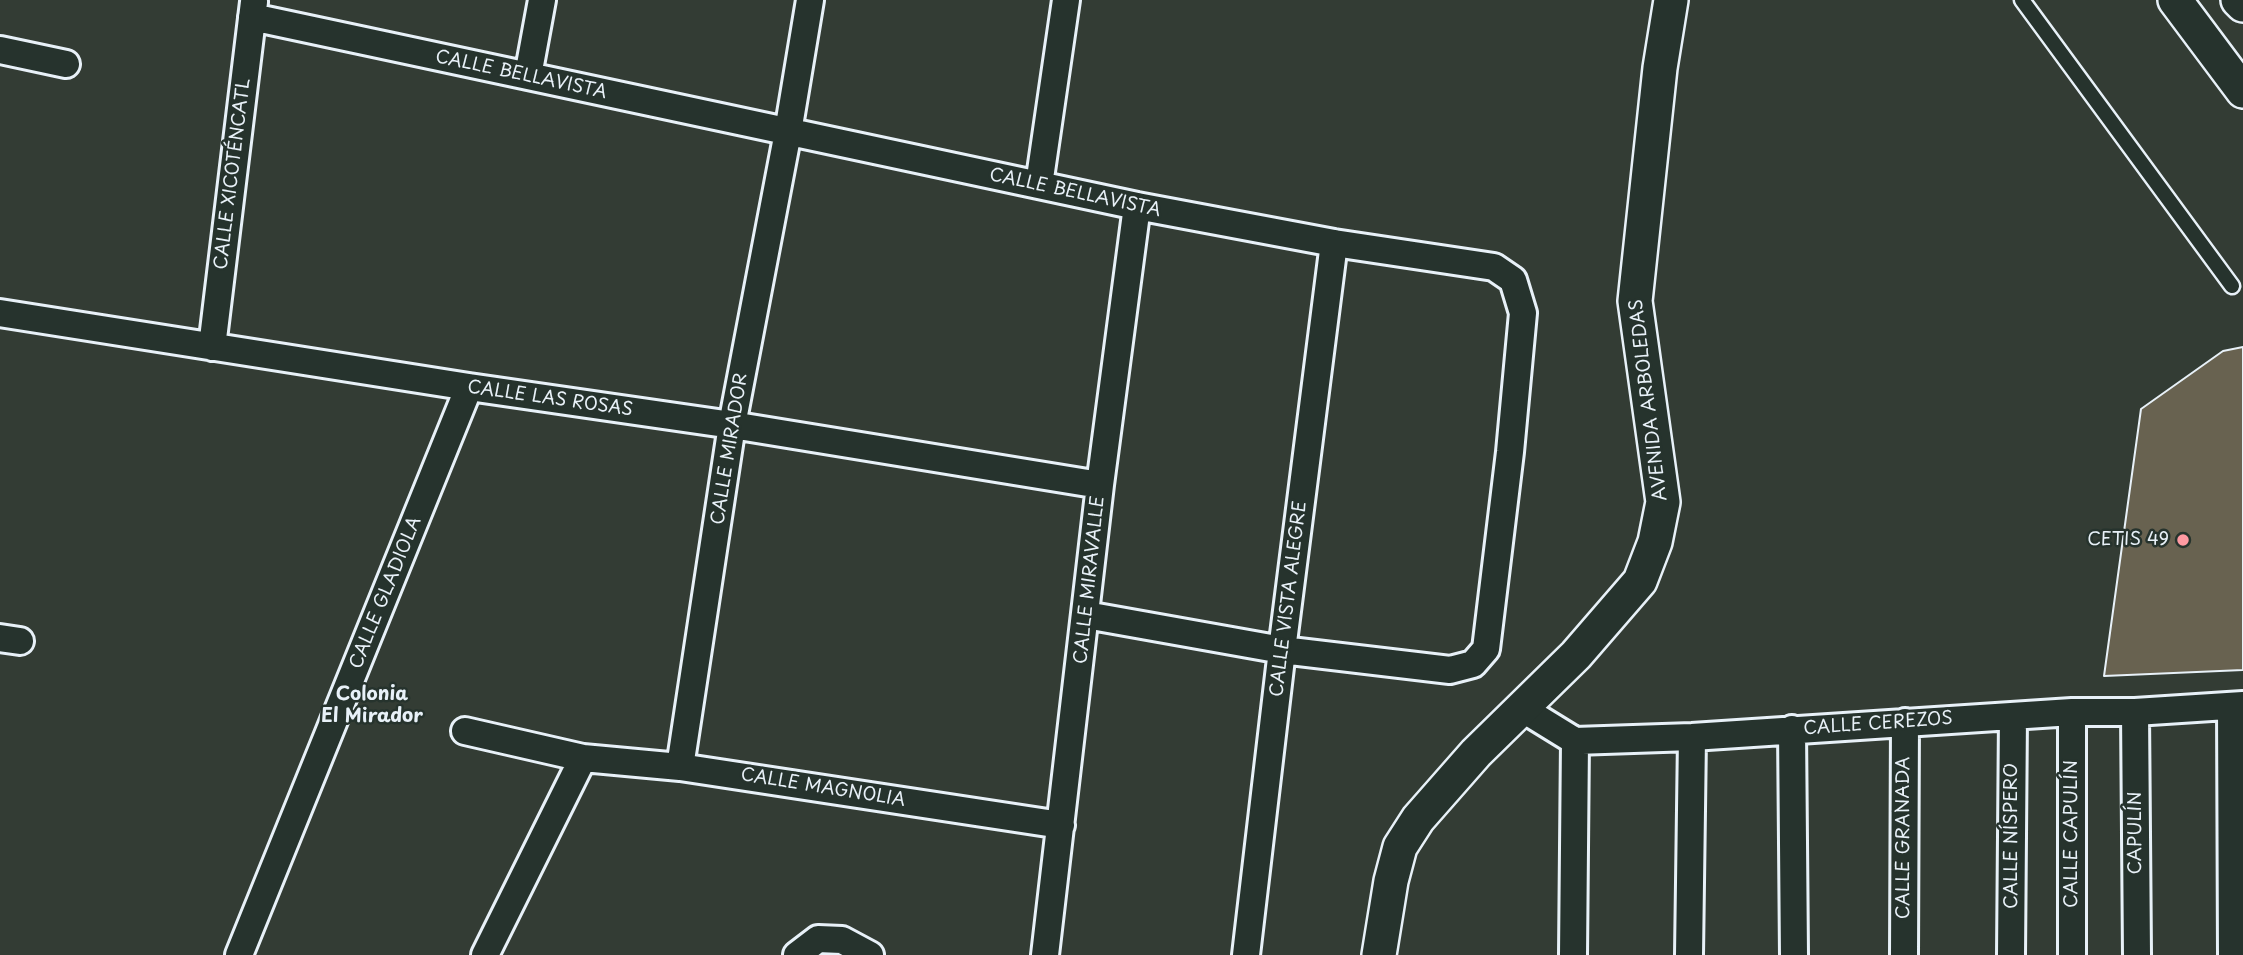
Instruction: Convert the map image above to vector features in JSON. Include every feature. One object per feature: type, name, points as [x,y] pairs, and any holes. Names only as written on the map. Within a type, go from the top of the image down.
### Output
[{"type":"street","points":[[528,76],[542,0]]},
{"type":"street","name":"CALLE MIRADOR","points":[[680,766],[732,425],[788,132],[810,0]]},
{"type":"street","points":[[1039,185],[1066,0]]},
{"type":"street","name":"AVENIDA ARBOLEDAS","points":[[1380,955],[1391,881],[1400,847],[1418,819],[1467,762],[1576,655],[1640,581],[1655,542],[1663,502],[1634,301],[1660,68],[1671,0]]},
{"type":"street","points":[[2175,0],[2243,91]]},
{"type":"street","points":[[2238,0],[2243,5]]},
{"type":"street","name":"CALLE BELLAVISTA","points":[[253,9],[528,76],[1137,206],[1335,243],[1494,267],[1513,280],[1523,313],[1510,452],[1486,649],[1473,664],[1450,670],[1282,650]]},
{"type":"street","name":"CALLE XICOTÉNCATL","points":[[212,347],[253,9]]},
{"type":"street","points":[[0,50],[66,64]]},
{"type":"street","name":"CALLE MIRAVALLE","points":[[1045,955],[1100,485],[1137,206]]},
{"type":"street","name":"CALLE VISTA ALEGRE","points":[[1247,955],[1282,650],[1335,243]]},
{"type":"street","name":"CALLE LAS ROSAS","points":[[0,313],[732,425],[1100,485]]},
{"type":"street","name":"CALLE GLADIOLA","points":[[239,955],[470,387]]},
{"type":"street","points":[[1086,615],[1282,650]]},
{"type":"street","points":[[2232,955],[2237,705]]},
{"type":"street","name":"CALLE CEREZOS","points":[[1575,741],[1692,737],[2072,712],[2135,712],[2237,705]]},
{"type":"street","points":[[1522,709],[1575,741],[1573,955]]},
{"type":"street","name":"CALLE CAPULÍN","points":[[2072,712],[2072,955]]},
{"type":"street","name":"CAPULÍN","points":[[2135,712],[2137,955]]},
{"type":"street","name":"CALLE NÍSPERO","points":[[2011,955],[2012,716]]},
{"type":"street","name":"CALLE GRANADA","points":[[1904,955],[1905,722]]},
{"type":"street","points":[[1792,729],[1794,955]]},
{"type":"street","name":"CALLE MAGNOLIA","points":[[465,731],[583,758],[680,766],[1061,825]]},
{"type":"street","points":[[1689,955],[1692,737]]},
{"type":"street","points":[[485,955],[583,758]]},
{"type":"street","points":[[797,955],[818,939],[842,940],[870,955]]},
{"type":"lane","points":[[2022,0],[2232,286]]},
{"type":"building","name":"CETIS 49","points":[[2243,347],[2243,670],[2104,676],[2141,409],[2223,351]]},
{"type":"place","name":"CETIS 49","points":[[2183,540]]},
{"type":"district","name":"Colonia El Mirador","points":[[372,706]]}]
